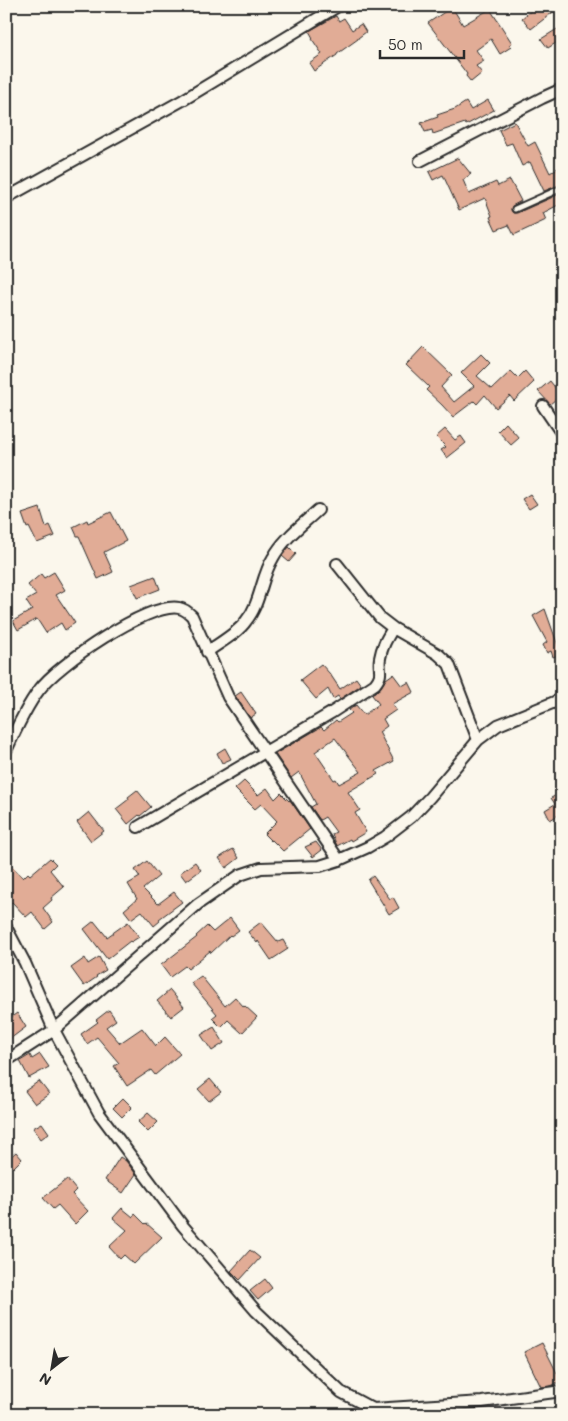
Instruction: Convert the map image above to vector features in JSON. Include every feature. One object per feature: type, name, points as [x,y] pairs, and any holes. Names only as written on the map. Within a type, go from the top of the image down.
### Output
[{"type":"street","points":[[6,198],[183,100],[338,6]]},
{"type":"street","points":[[420,161],[562,89]]},
{"type":"street","points":[[543,406],[562,434]]},
{"type":"street","points":[[207,652],[247,621],[273,557],[284,543],[318,510]]},
{"type":"street","points":[[337,564],[380,618],[393,628],[438,654],[450,664],[478,740]]},
{"type":"street","points":[[6,751],[39,689],[58,670],[106,636],[144,615],[169,608],[179,608],[192,616],[228,697],[339,860]]},
{"type":"street","points":[[138,826],[331,713],[375,684],[380,679],[379,661],[384,643],[393,628]]},
{"type":"street","points":[[6,1061],[54,1030],[198,904],[240,875],[261,868],[320,866],[339,860],[385,837],[411,817],[430,798],[478,740],[498,725],[562,698]]},
{"type":"street","points":[[6,927],[25,963],[54,1030],[99,1113],[184,1226],[256,1311],[341,1392],[373,1409]]},
{"type":"street","points":[[363,1415],[373,1409],[482,1402],[562,1391]]},
{"type":"lane","points":[[515,209],[562,188]]},
{"type":"building","points":[[537,6],[561,6],[531,29],[522,18]]},
{"type":"building","points":[[452,7],[463,25],[490,9],[512,43],[509,45],[511,47],[500,54],[491,39],[476,50],[484,61],[476,66],[482,73],[471,82],[428,23]]},
{"type":"building","points":[[336,16],[339,21],[344,18],[352,30],[361,24],[366,32],[314,71],[309,63],[322,54],[309,31]]},
{"type":"building","points":[[562,26],[562,39],[548,48],[541,39]]},
{"type":"building","points":[[488,100],[494,110],[466,125],[465,123],[433,134],[432,130],[425,132],[421,123],[438,117],[437,115],[455,109],[466,102],[471,110]]},
{"type":"building","points":[[515,122],[528,146],[535,142],[550,173],[562,165],[562,184],[544,191],[530,162],[522,166],[512,143],[506,145],[499,130]]},
{"type":"building","points":[[458,158],[471,174],[463,180],[469,194],[496,182],[498,186],[510,180],[521,201],[512,206],[511,210],[513,213],[517,213],[562,193],[562,203],[543,213],[546,220],[514,235],[509,225],[496,230],[485,198],[459,210],[443,175],[433,180],[429,172]]},
{"type":"building","points":[[423,347],[452,375],[441,387],[454,402],[474,386],[461,373],[481,354],[490,363],[477,376],[492,389],[511,371],[518,378],[525,371],[534,382],[514,401],[510,396],[496,408],[485,395],[477,404],[474,401],[453,417],[426,390],[429,387],[406,365]]},
{"type":"building","points":[[550,381],[561,395],[550,404],[538,391]]},
{"type":"building","points":[[506,423],[519,438],[511,445],[498,431]]},
{"type":"building","points":[[445,429],[455,440],[461,436],[466,443],[447,458],[441,450],[446,447],[436,437]]},
{"type":"building","points":[[530,494],[537,504],[529,509],[522,499]]},
{"type":"building","points":[[40,508],[46,527],[50,525],[55,536],[37,543],[29,527],[27,528],[22,514]]},
{"type":"building","points":[[111,512],[126,541],[104,552],[113,572],[98,579],[79,536],[77,536],[73,527],[87,520],[88,523]]},
{"type":"building","points":[[289,547],[296,554],[289,562],[282,556]]},
{"type":"building","points":[[54,572],[65,590],[56,595],[75,623],[65,630],[61,623],[46,633],[37,619],[18,630],[13,621],[32,610],[26,601],[36,595],[28,585],[41,574],[44,578]]},
{"type":"building","points":[[155,576],[160,589],[137,598],[131,585]]},
{"type":"building","points":[[545,609],[561,654],[553,657],[551,651],[547,653],[543,645],[547,642],[533,616]]},
{"type":"building","points":[[321,664],[340,689],[356,678],[361,685],[340,699],[338,696],[333,699],[328,689],[316,699],[300,680]]},
{"type":"building","points":[[393,674],[402,686],[409,682],[414,692],[392,704],[396,710],[383,719],[387,726],[379,732],[394,761],[376,771],[378,774],[348,792],[360,810],[355,813],[366,832],[351,841],[350,839],[337,846],[332,834],[336,832],[325,817],[320,820],[311,807],[316,804],[299,772],[291,778],[275,754],[321,727],[324,730],[336,720],[338,722],[352,713],[349,710],[356,705],[364,715],[379,704],[372,695]],"holes":[[[335,738],[361,772],[339,784],[336,779],[334,780],[315,752]]]},
{"type":"building","points":[[241,692],[256,714],[250,718],[235,696]]},
{"type":"building","points":[[225,748],[231,759],[222,763],[217,753]]},
{"type":"building","points":[[244,781],[258,795],[267,788],[275,799],[281,793],[290,800],[310,829],[283,851],[264,834],[277,821],[261,804],[255,809],[235,789]]},
{"type":"building","points":[[137,790],[151,807],[128,824],[116,809]]},
{"type":"building","points":[[562,792],[562,816],[560,814],[550,820],[545,810],[555,804],[551,798]]},
{"type":"building","points":[[89,812],[104,831],[91,841],[77,822]]},
{"type":"building","points":[[316,842],[322,850],[313,857],[305,847]]},
{"type":"building","points":[[233,849],[239,858],[226,868],[219,858]]},
{"type":"building","points":[[50,858],[56,864],[50,870],[64,887],[43,908],[53,922],[45,929],[32,912],[26,917],[12,902],[6,907],[6,871],[12,866],[23,878],[28,873],[30,875]]},
{"type":"building","points":[[147,861],[159,876],[143,889],[158,904],[174,892],[182,902],[159,919],[160,921],[154,926],[142,911],[131,919],[124,910],[137,899],[128,884],[140,877],[135,870]]},
{"type":"building","points":[[195,862],[201,870],[186,881],[180,873]]},
{"type":"building","points":[[373,876],[390,899],[393,897],[399,908],[389,914],[368,880]]},
{"type":"building","points":[[230,918],[239,930],[188,969],[185,966],[170,977],[161,965],[197,937],[207,926],[213,932]]},
{"type":"building","points":[[94,921],[107,937],[128,922],[139,937],[130,941],[107,959],[84,929]]},
{"type":"building","points":[[261,922],[278,942],[283,940],[288,949],[271,960],[258,941],[257,943],[248,932]]},
{"type":"building","points":[[99,957],[106,970],[84,986],[71,968],[85,958],[88,964]]},
{"type":"building","points":[[201,976],[225,1006],[235,997],[257,1017],[242,1033],[228,1020],[221,1027],[212,1018],[217,1014],[191,983]]},
{"type":"building","points":[[170,990],[184,1007],[171,1017],[157,1001]]},
{"type":"building","points":[[109,1010],[116,1020],[106,1027],[120,1043],[142,1028],[156,1046],[165,1037],[180,1054],[155,1075],[151,1070],[127,1086],[114,1066],[119,1063],[97,1037],[87,1044],[81,1034],[98,1022],[96,1020]]},
{"type":"building","points":[[17,1013],[26,1027],[6,1042],[6,1021]]},
{"type":"building","points":[[214,1027],[224,1043],[212,1051],[201,1035]]},
{"type":"building","points":[[40,1054],[49,1067],[29,1078],[20,1061],[30,1055],[32,1059]]},
{"type":"building","points":[[210,1079],[221,1092],[209,1101],[198,1089]]},
{"type":"building","points":[[39,1081],[49,1094],[35,1104],[25,1091]]},
{"type":"building","points":[[123,1098],[132,1107],[122,1117],[113,1108]]},
{"type":"building","points":[[148,1113],[158,1122],[148,1132],[138,1122]]},
{"type":"building","points":[[42,1123],[49,1133],[41,1139],[33,1128]]},
{"type":"building","points":[[16,1152],[22,1159],[13,1168],[7,1160]]},
{"type":"building","points":[[120,1157],[126,1161],[136,1174],[123,1193],[105,1180]]},
{"type":"building","points":[[67,1179],[76,1190],[72,1194],[88,1211],[75,1224],[58,1205],[53,1209],[43,1198]]},
{"type":"building","points":[[122,1208],[133,1217],[135,1214],[162,1237],[134,1264],[124,1255],[120,1259],[109,1247],[127,1230],[113,1218]]},
{"type":"building","points":[[250,1250],[260,1258],[240,1280],[231,1271]]},
{"type":"building","points":[[265,1279],[272,1288],[258,1300],[250,1291]]},
{"type":"building","points":[[542,1343],[561,1381],[551,1386],[541,1387],[524,1352]]}]
